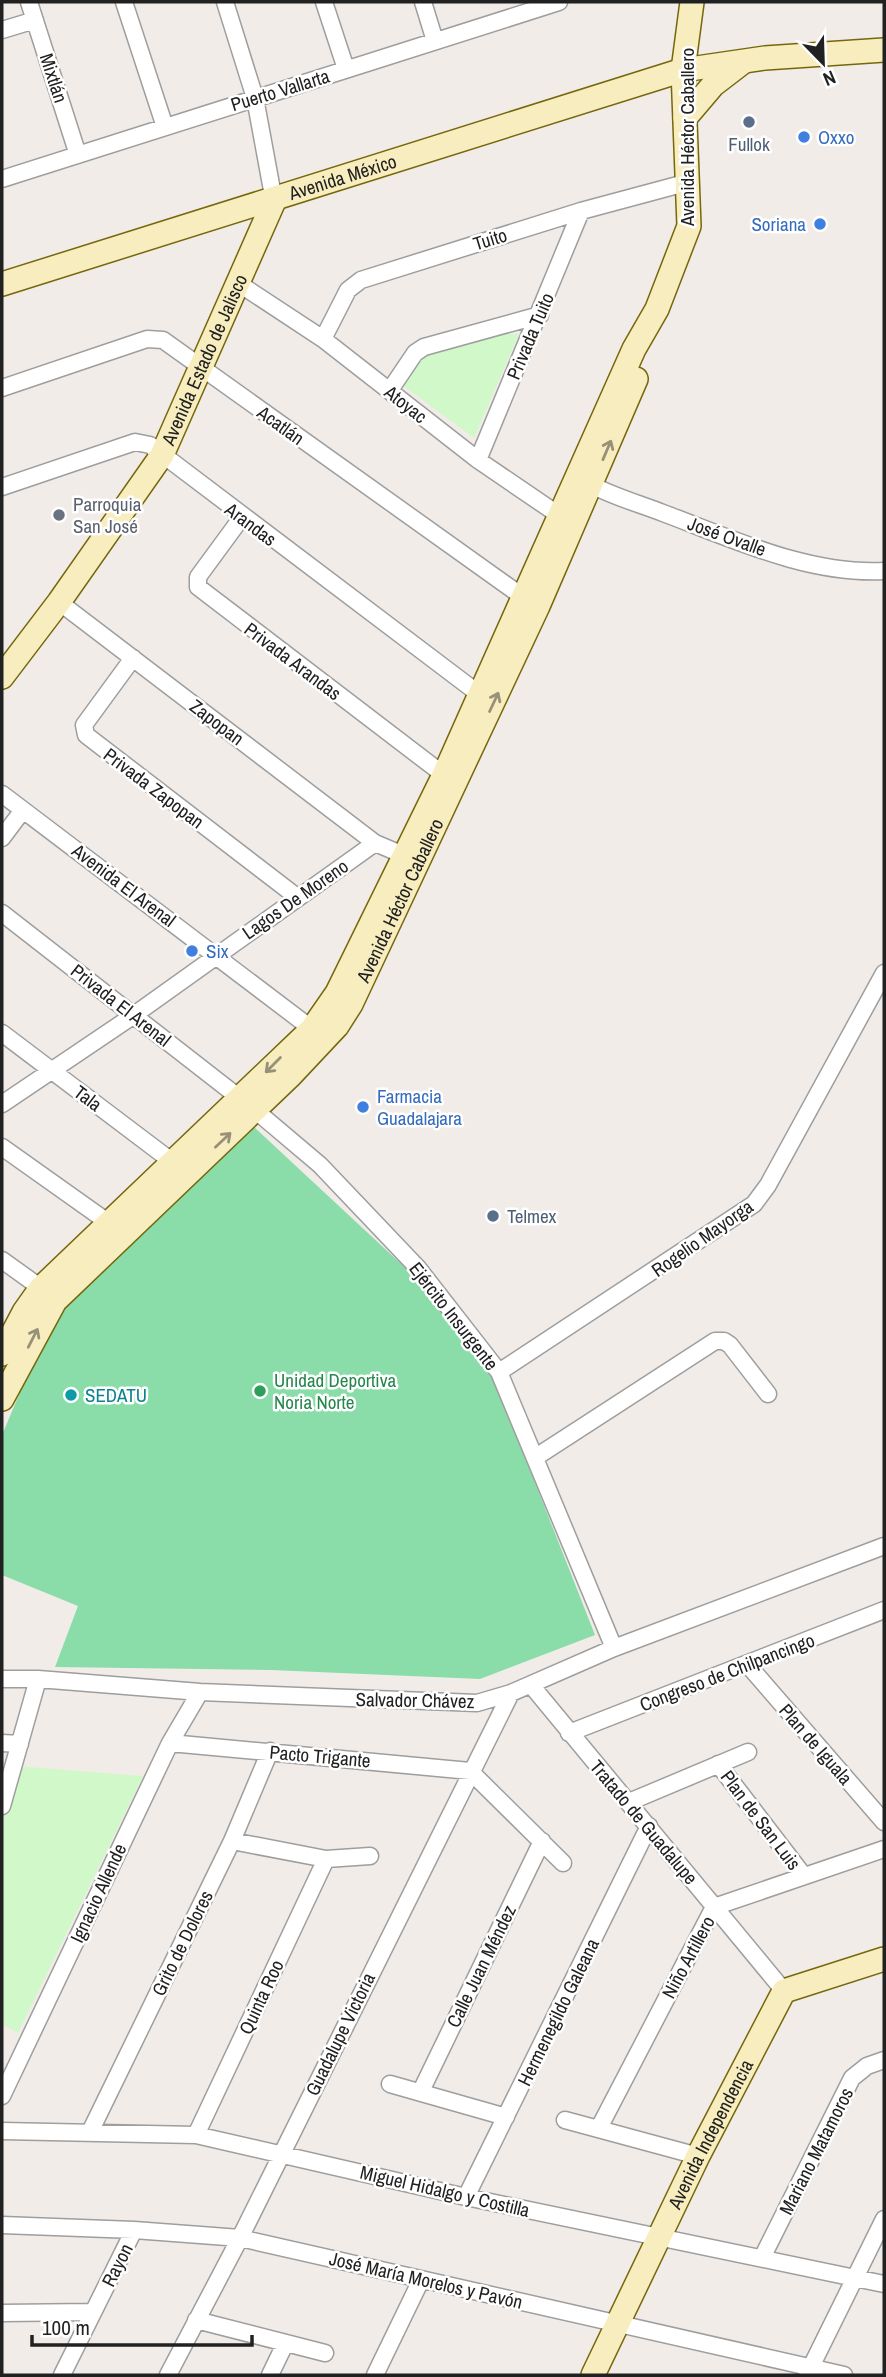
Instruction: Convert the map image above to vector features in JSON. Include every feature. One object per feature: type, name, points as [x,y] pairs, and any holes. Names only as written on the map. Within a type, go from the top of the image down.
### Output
[{"type":"main road","name":"Avenida Héctor Caballero","points":[[2,1354],[41,1288],[114,1230],[247,1104],[324,1023],[412,858],[567,521],[634,349],[657,309],[689,226],[683,71],[692,2]]},
{"type":"main road","name":"Avenida México","points":[[2,284],[275,201],[683,71],[745,61],[884,50]]},
{"type":"main road","points":[[685,118],[713,85],[745,61]]},
{"type":"main road","name":"Avenida Estado de Jalisco","points":[[3,672],[59,602],[162,455],[275,201]]},
{"type":"main road","name":"Avenida Héctor Caballero","points":[[451,778],[479,694],[531,602]]},
{"type":"main road","name":"Avenida Héctor Caballero","points":[[5,1384],[55,1301],[114,1230],[174,1163],[247,1104]]},
{"type":"main road","points":[[784,1991],[884,1959]]},
{"type":"main road","name":"Avenida Independencia","points":[[593,2375],[620,2324],[698,2156],[784,1991]]},
{"type":"street","name":"Mixtlán","points":[[29,2],[78,155]]},
{"type":"street","points":[[124,2],[165,127]]},
{"type":"street","points":[[225,2],[255,98],[275,201]]},
{"type":"street","points":[[324,2],[346,69]]},
{"type":"street","points":[[423,2],[435,41]]},
{"type":"street","name":"Puerto Vallarta","points":[[2,178],[435,41],[522,7],[559,2]]},
{"type":"street","points":[[2,30],[35,20]]},
{"type":"street","name":"Tuito","points":[[323,339],[348,290],[361,280],[581,211],[689,182]]},
{"type":"street","name":"Privada Tuito","points":[[478,460],[581,211]]},
{"type":"street","name":"Atoyac","points":[[238,283],[323,339],[478,460],[567,521]]},
{"type":"street","points":[[390,390],[415,353],[424,347],[540,315]]},
{"type":"street","name":"Acatlán","points":[[2,388],[147,340],[168,342],[531,602]]},
{"type":"street","name":"Arandas","points":[[2,487],[135,442],[150,446],[479,694]]},
{"type":"street","name":"José Ovalle","points":[[584,480],[729,538],[801,561],[839,570],[884,571]]},
{"type":"street","name":"Privada Arandas","points":[[242,517],[198,577],[198,587],[451,778]]},
{"type":"street","name":"Zapopan","points":[[59,602],[375,843]]},
{"type":"street","name":"Privada Zapopan","points":[[133,659],[84,725],[86,735],[297,897]]},
{"type":"street","name":"Avenida El Arenal","points":[[2,794],[217,955],[324,1023]]},
{"type":"street","points":[[2,838],[23,810]]},
{"type":"street","points":[[375,843],[412,858]]},
{"type":"street","name":"Lagos De Moreno","points":[[2,1104],[134,1015],[375,843]]},
{"type":"street","name":"Privada El Arenal","points":[[2,913],[247,1104]]},
{"type":"street","name":"Rogelio Mayorga","points":[[499,1372],[754,1204],[768,1185],[884,973]]},
{"type":"street","name":"Tala","points":[[2,1033],[174,1163]]},
{"type":"street","name":"Ejército Insurgente","points":[[247,1104],[320,1165],[418,1268],[499,1372],[614,1648]]},
{"type":"street","points":[[2,1147],[114,1230]]},
{"type":"street","points":[[2,1260],[41,1288]]},
{"type":"street","points":[[536,1457],[715,1341],[724,1341],[730,1345],[768,1394]]},
{"type":"street","name":"Salvador Chávez","points":[[2,1679],[453,1705],[477,1703],[511,1693],[614,1648],[884,1546]]},
{"type":"street","name":"Congreso de Chilpancingo","points":[[569,1733],[884,1610]]},
{"type":"street","name":"Plan de Iguala","points":[[748,1665],[884,1822]]},
{"type":"street","points":[[2,1807],[38,1679]]},
{"type":"street","name":"Tratado de Guadalupe","points":[[531,1685],[784,1991]]},
{"type":"street","name":"Ignacio Allende","points":[[2,2096],[170,1743],[200,1692]]},
{"type":"street","name":"Guadalupe Victoria","points":[[168,2375],[240,2238],[470,1770],[511,1693]]},
{"type":"street","points":[[2,1743],[20,1744]]},
{"type":"street","name":"Pacto Trigante","points":[[170,1743],[470,1770]]},
{"type":"street","name":"Grito de Dolores","points":[[90,2132],[232,1841],[270,1751]]},
{"type":"street","name":"Plan de San Luis","points":[[629,1802],[748,1752]]},
{"type":"street","name":"Plan de San Luis","points":[[718,1764],[804,1876]]},
{"type":"street","points":[[470,1770],[563,1863]]},
{"type":"street","name":"Hermenegildo Galeana","points":[[466,2197],[649,1826]]},
{"type":"street","points":[[232,1841],[326,1859],[370,1856]]},
{"type":"street","name":"Calle Juan Méndez","points":[[421,2091],[541,1841]]},
{"type":"street","name":"Niño Artillero","points":[[598,2128],[714,1907],[884,1849]]},
{"type":"street","name":"Quinta Roo","points":[[196,2135],[326,1859]]},
{"type":"street","name":"Mariano Matamoros","points":[[762,2258],[852,2078],[867,2066],[884,2060]]},
{"type":"street","points":[[390,2084],[506,2117]]},
{"type":"street","points":[[565,2120],[698,2156]]},
{"type":"street","name":"Miguel Hidalgo y Costilla","points":[[2,2131],[196,2135],[466,2197],[884,2284]]},
{"type":"street","points":[[809,2371],[853,2276],[884,2219]]},
{"type":"street","name":"José María Morelos y Pavón","points":[[2,2225],[134,2230],[240,2238],[620,2324],[809,2371],[844,2375]]},
{"type":"street","name":"Rayon","points":[[62,2375],[134,2230]]},
{"type":"street","points":[[375,2375],[421,2280]]},
{"type":"street","points":[[2,2313],[93,2312]]},
{"type":"street","points":[[196,2320],[325,2353]]},
{"type":"street","points":[[270,2375],[285,2344]]},
{"type":"green space","points":[[501,334],[519,334],[474,438],[404,386],[426,353]]},
{"type":"green space","name":"Unidad Deportiva Noria Norte","points":[[254,1127],[412,1274],[490,1368],[595,1635],[480,1679],[271,1670],[55,1667],[78,1606],[2,1575],[2,1435],[54,1312]]},
{"type":"green space","points":[[15,1766],[143,1776],[18,2033],[2,2024],[2,1812]]},
{"type":"place","name":"Fullok","points":[[749,122]]},
{"type":"place","name":"Oxxo","points":[[804,137]]},
{"type":"place","name":"Soriana","points":[[820,224]]},
{"type":"place","name":"Parroquia San José","points":[[59,515]]},
{"type":"place","name":"Six","points":[[192,951]]},
{"type":"place","name":"Farmacia Guadalajara","points":[[363,1107]]},
{"type":"place","name":"Telmex","points":[[493,1216]]},
{"type":"place","name":"Unidad Deportiva Noria Norte","points":[[260,1391]]},
{"type":"place","name":"SEDATU","points":[[71,1395]]}]
